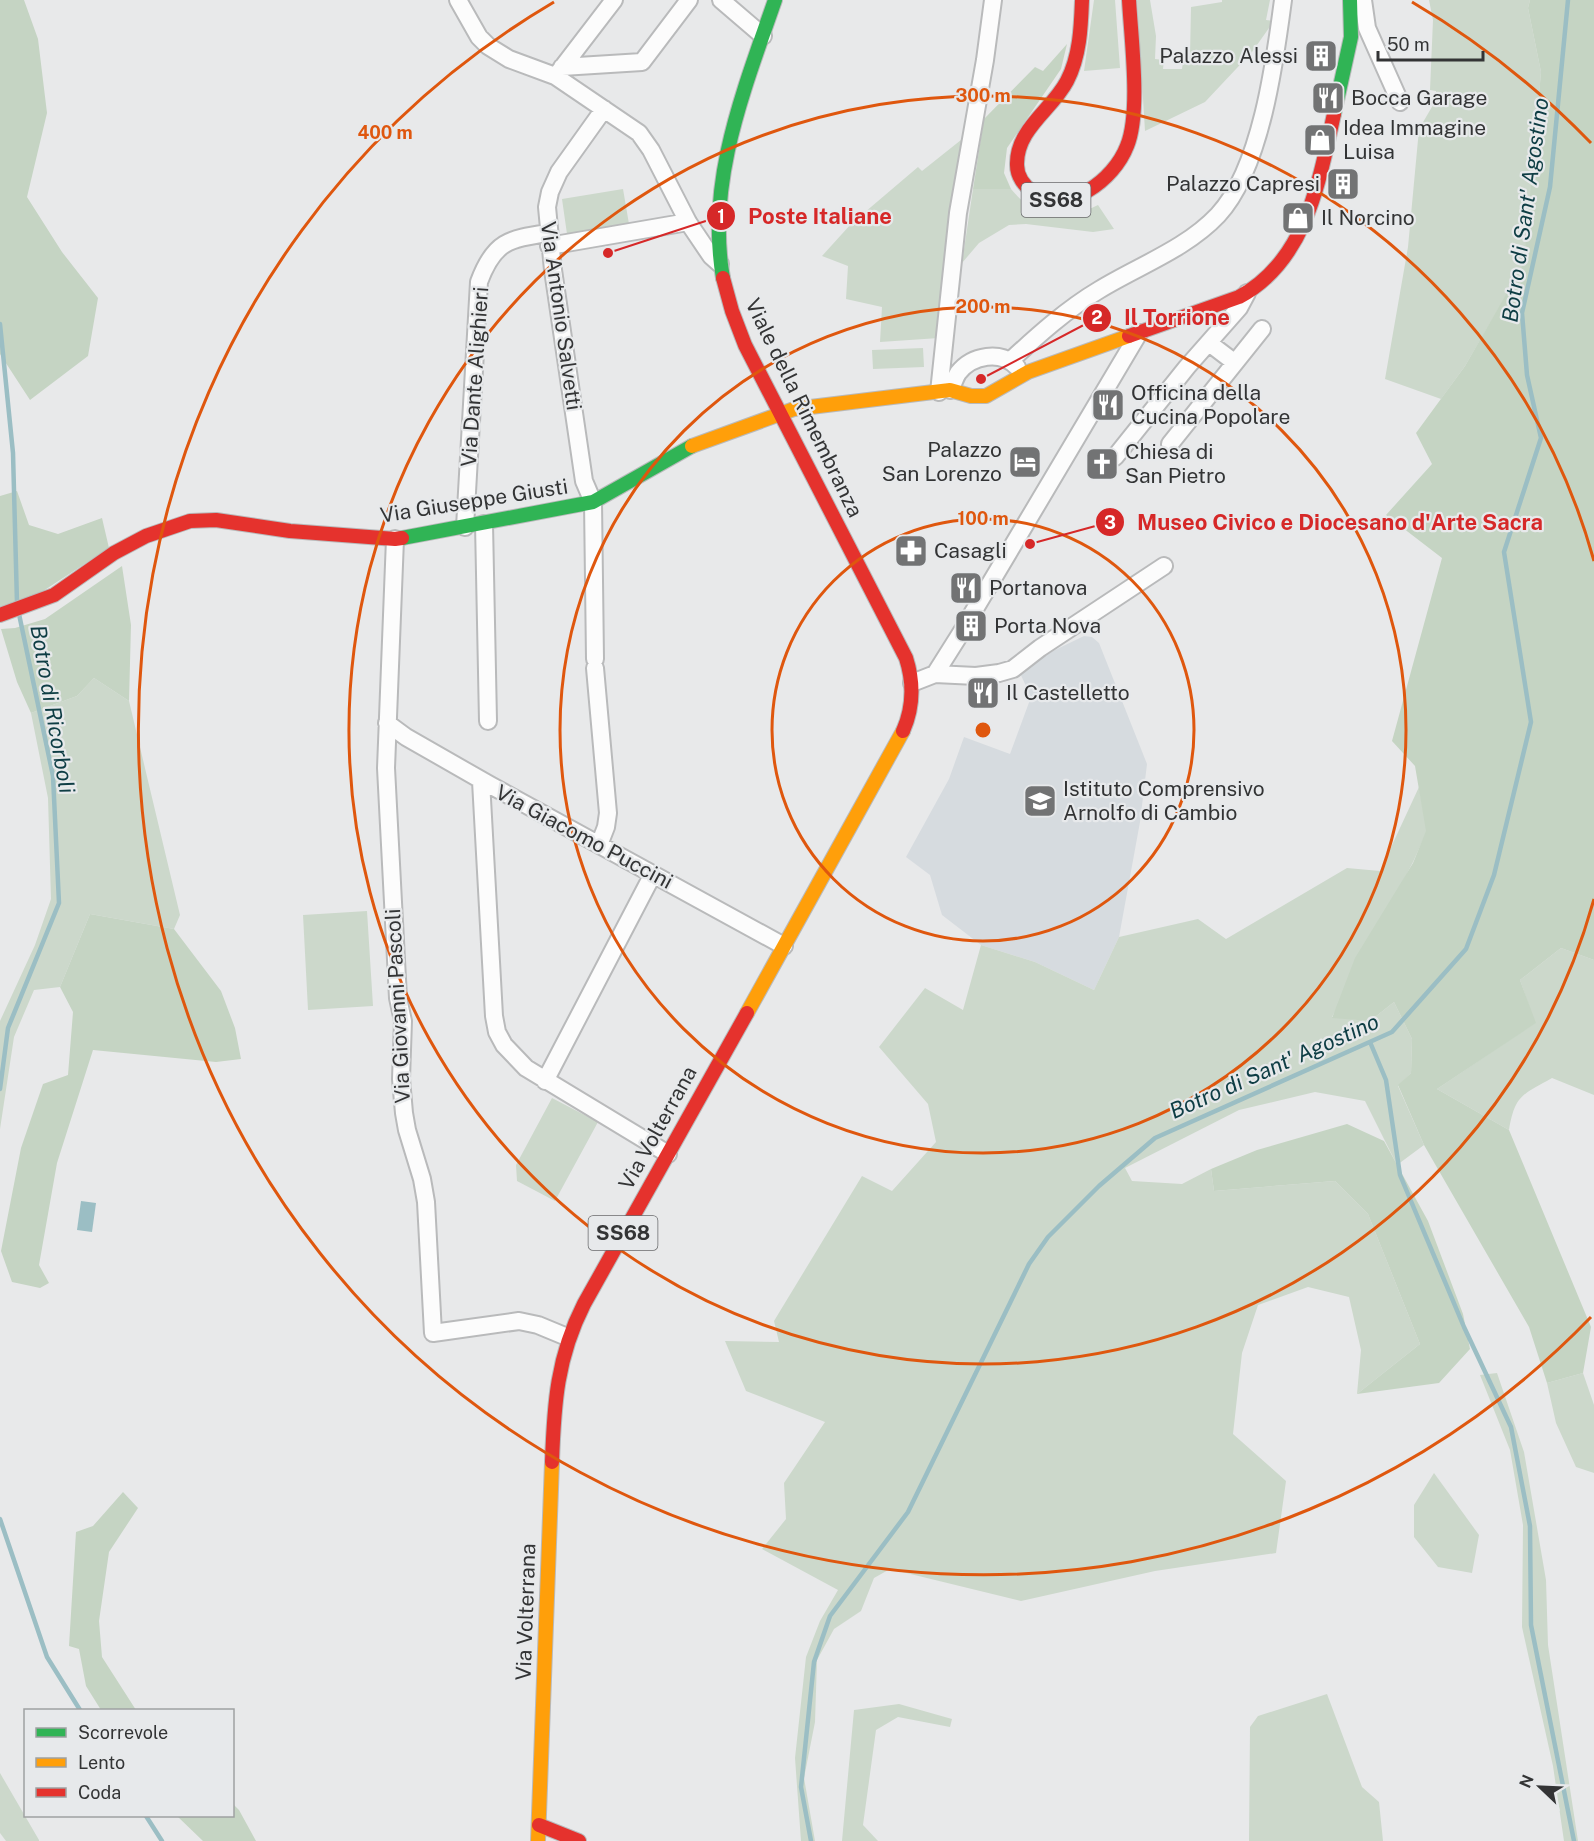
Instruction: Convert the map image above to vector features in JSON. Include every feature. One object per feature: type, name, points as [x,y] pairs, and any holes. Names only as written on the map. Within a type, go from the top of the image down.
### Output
[{"type":"main road","name":"Viale della Rimembranza","points":[[775,0],[738,111],[725,163],[719,216],[720,265],[726,293],[741,335],[903,651],[912,683]]},
{"type":"main road","name":"SS68","points":[[1082,0],[1076,52],[1069,76],[1057,96],[1028,132],[1018,156],[1017,170],[1024,185],[1037,195],[1049,199],[1069,199],[1091,188],[1114,166],[1129,143],[1134,108],[1129,0]]},
{"type":"main road","name":"Via Giuseppe Giusti","points":[[0,615],[39,602],[61,591],[122,548],[162,529],[190,521],[216,520],[290,531],[395,539],[593,502],[680,451],[780,414],[809,406],[945,391],[972,397],[985,397],[995,393],[1014,369],[1078,353],[1218,306],[1247,293],[1263,283],[1281,263],[1296,240],[1308,213],[1346,61],[1357,3]]},
{"type":"main road","name":"Via Volterrana","points":[[538,1841],[554,1407],[558,1371],[567,1337],[904,731],[912,709],[912,683]]},
{"type":"main road","points":[[539,1825],[579,1841]]},
{"type":"street","points":[[458,0],[479,37],[488,46],[509,59],[559,72],[642,62],[689,0]]},
{"type":"street","points":[[559,72],[614,0]]},
{"type":"street","points":[[722,0],[763,36]]},
{"type":"street","points":[[945,391],[944,344],[957,222],[993,0]]},
{"type":"street","points":[[945,391],[959,372],[970,363],[1000,356],[1014,369],[1089,296],[1179,245],[1220,212],[1244,172],[1256,137],[1267,96],[1283,0]]},
{"type":"street","points":[[1357,3],[1400,102]]},
{"type":"street","points":[[559,72],[644,139],[688,222],[711,256],[720,265]]},
{"type":"street","name":"Via Antonio Salvetti","points":[[599,845],[606,827],[608,813],[595,663],[593,502],[584,481],[549,240],[547,202],[556,177],[604,109]]},
{"type":"street","name":"Via Dante Alighieri","points":[[465,527],[479,282],[495,254],[507,242],[516,238],[549,240],[688,222]]},
{"type":"street","points":[[1115,457],[1239,308],[1247,293]]},
{"type":"street","points":[[1170,444],[1262,329]]},
{"type":"street","points":[[912,683],[939,668],[1139,333]]},
{"type":"street","points":[[1209,343],[1234,362]]},
{"type":"street","points":[[484,524],[488,721]]},
{"type":"street","name":"Via Giovanni Pascoli","points":[[395,539],[387,723],[387,802],[398,998],[403,1021],[402,1094],[406,1130],[425,1193],[433,1333],[519,1322],[538,1325],[567,1337]]},
{"type":"street","points":[[939,668],[976,676],[999,674],[1013,669],[1040,648],[1164,566]]},
{"type":"street","name":"Via Giacomo Puccini","points":[[387,723],[406,737],[481,781],[784,946]]},
{"type":"street","points":[[481,781],[494,1017],[497,1032],[508,1051],[544,1081],[668,1154]]},
{"type":"street","points":[[544,1081],[653,874]]},
{"type":"shaded area","name":"Istituto Comprensivo Arnolfo di Cambio","points":[[1084,636],[1092,637],[1099,643],[1147,764],[1140,822],[1119,937],[1094,990],[1035,962],[981,945],[942,915],[930,875],[906,857],[949,779],[964,737],[1010,754],[1031,697],[1019,671]]},
{"type":"green space","points":[[0,0],[24,0],[38,39],[47,113],[27,197],[62,252],[98,298],[88,356],[30,400],[0,354]]},
{"type":"green space","points":[[1094,0],[1115,0],[1120,68],[1084,71]]},
{"type":"green space","points":[[1137,0],[1150,0],[1156,36],[1155,59],[1164,60],[1163,69],[1182,69],[1183,61],[1190,56],[1191,7],[1222,2],[1222,0],[1270,0],[1266,20],[1274,21],[1252,52],[1205,102],[1145,131]]},
{"type":"green space","points":[[1429,0],[1530,0],[1528,8],[1541,72],[1525,263],[1465,366],[1441,399],[1385,379],[1408,247],[1419,129],[1436,100],[1436,91],[1430,90],[1433,20]]},
{"type":"green space","points":[[1530,0],[1594,0],[1594,960],[1561,948],[1520,980],[1536,1023],[1437,1089],[1509,1130],[1591,1327],[1583,1373],[1547,1383],[1529,1327],[1424,1145],[1398,1085],[1411,1073],[1412,1039],[1394,1002],[1370,1021],[1332,1018],[1355,958],[1413,863],[1426,831],[1415,766],[1392,741],[1442,558],[1386,515],[1432,464],[1416,433],[1465,366],[1524,263],[1541,72],[1528,8]]},
{"type":"green space","points":[[1067,44],[1061,69],[1007,148],[1004,173],[1011,189],[973,189],[984,119],[1035,67],[1043,71]]},
{"type":"green space","points":[[966,136],[939,338],[880,342],[882,307],[846,299],[848,266],[822,256],[851,224],[918,167],[922,171]]},
{"type":"green space","points":[[623,189],[629,224],[567,234],[562,199]]},
{"type":"green space","points":[[973,189],[1011,189],[1031,208],[1051,216],[1072,215],[1098,205],[1114,229],[1093,232],[1026,224],[1009,225],[979,243],[962,263]]},
{"type":"green space","points":[[923,348],[924,367],[873,369],[872,350]]},
{"type":"green space","points":[[17,491],[29,525],[58,534],[102,518],[109,548],[37,595],[0,608],[0,496]]},
{"type":"green space","points":[[122,566],[131,625],[129,701],[94,678],[77,696],[31,713],[17,682],[1,629],[15,628],[45,619]]},
{"type":"green space","points":[[94,678],[129,701],[180,915],[174,929],[90,914],[60,987],[34,990],[14,1037],[0,1129],[0,1021],[35,945],[51,899],[48,798],[31,713],[77,696]]},
{"type":"green space","points":[[1419,787],[1427,831],[1332,1017],[1370,1021],[1394,1002],[1412,1039],[1411,1073],[1398,1086],[1424,1145],[1397,1165],[1365,1101],[1315,1092],[1239,1110],[1125,1168],[1132,1181],[1182,1184],[1211,1169],[1214,1191],[1335,1181],[1368,1214],[1420,1344],[1357,1394],[1361,1350],[1349,1297],[1308,1287],[1258,1305],[1242,1353],[1233,1434],[1286,1481],[1276,1553],[1155,1571],[1021,1601],[890,1569],[874,1578],[861,1611],[834,1629],[817,1660],[815,1722],[804,1778],[815,1841],[801,1841],[795,1758],[806,1657],[820,1621],[838,1590],[762,1549],[786,1519],[784,1483],[825,1422],[746,1391],[725,1341],[779,1342],[774,1321],[862,1176],[892,1191],[936,1142],[928,1104],[879,1047],[925,988],[963,1010],[981,945],[1035,962],[1094,990],[1119,937],[1198,919],[1226,939],[1347,868],[1380,871]]},
{"type":"green space","points":[[367,911],[373,1006],[308,1010],[303,915]]},
{"type":"green space","points":[[90,914],[174,929],[221,991],[235,1028],[241,1059],[216,1062],[93,1050],[57,1163],[39,1265],[49,1283],[40,1288],[12,1282],[1,1251],[21,1148],[43,1084],[68,1075],[73,1012],[60,987]]},
{"type":"green space","points":[[1561,948],[1594,960],[1594,1095],[1552,1078],[1533,1088],[1517,1103],[1509,1130],[1437,1089],[1535,1023],[1520,980]]},
{"type":"green space","points":[[552,1098],[598,1122],[555,1201],[517,1181],[516,1165]]},
{"type":"green space","points":[[1347,1124],[1384,1141],[1428,1221],[1463,1314],[1470,1349],[1439,1383],[1357,1394],[1420,1344],[1368,1214],[1335,1181],[1214,1191],[1211,1169],[1257,1150]]},
{"type":"green space","points":[[1497,1373],[1524,1452],[1546,1580],[1548,1645],[1578,1841],[1564,1841],[1553,1766],[1522,1627],[1523,1525],[1510,1450],[1480,1375]]},
{"type":"green space","points":[[1583,1373],[1594,1405],[1594,1473],[1576,1467],[1556,1423],[1547,1383]]},
{"type":"green space","points":[[1434,1473],[1479,1535],[1472,1573],[1438,1567],[1414,1537],[1414,1505]]},
{"type":"green space","points":[[123,1492],[138,1508],[109,1552],[99,1621],[102,1657],[135,1709],[100,1709],[86,1686],[79,1649],[69,1646],[76,1532],[93,1526]]},
{"type":"green space","points":[[1327,1694],[1362,1787],[1379,1802],[1383,1841],[1249,1841],[1250,1727],[1258,1716]]},
{"type":"green space","points":[[899,1704],[952,1719],[950,1727],[898,1717],[876,1730],[863,1825],[878,1841],[842,1841],[854,1710]]},
{"type":"green space","points":[[0,1773],[39,1841],[6,1841],[0,1833]]},
{"type":"green space","points":[[234,1805],[256,1841],[203,1841],[178,1817],[234,1817]]},
{"type":"water","points":[[81,1201],[96,1203],[92,1232],[77,1230]]},
{"type":"waterway","name":"Botro di Sant' Agostino","points":[[811,1841],[801,1787],[814,1662],[830,1616],[908,1512],[1029,1264],[1048,1237],[1099,1186],[1155,1138],[1392,1032],[1466,949],[1494,875],[1531,722],[1504,552],[1541,438],[1527,375],[1522,313],[1550,187],[1568,0]]},
{"type":"waterway","name":"Botro di Ricorboli","points":[[0,324],[13,453],[17,603]]},
{"type":"waterway","name":"Botro di Ricorboli","points":[[0,1089],[8,1028],[59,903],[53,776],[19,614]]},
{"type":"waterway","points":[[1370,1042],[1386,1080],[1400,1175],[1464,1327],[1511,1427],[1530,1526],[1531,1625],[1574,1841]]},
{"type":"waterway","name":"Botro di Ricorboli","points":[[0,1519],[47,1657],[79,1709]]},
{"type":"waterway","name":"Botro di Ricorboli","points":[[147,1817],[162,1841]]},
{"type":"traffic: fast","points":[[723,278],[719,242],[724,172],[740,102],[775,0]]},
{"type":"traffic: fast","points":[[1334,114],[1351,37],[1350,0]]},
{"type":"traffic: fast","points":[[402,538],[593,502],[692,446]]},
{"type":"traffic: slow","points":[[692,446],[794,409],[950,390],[971,396],[986,396],[1028,372],[1129,336]]},
{"type":"traffic: slow","points":[[747,1013],[903,731]]},
{"type":"traffic: slow","points":[[538,1841],[552,1462]]},
{"type":"traffic: jam","points":[[1082,0],[1075,62],[1061,91],[1028,130],[1018,152],[1017,169],[1022,180],[1033,192],[1047,198],[1075,197],[1101,182],[1121,159],[1127,146],[1134,114],[1129,0]]},
{"type":"traffic: jam","points":[[1129,336],[1239,297],[1262,282],[1280,263],[1295,241],[1306,218],[1315,192],[1334,114]]},
{"type":"traffic: jam","points":[[723,278],[745,345],[906,658],[912,695],[903,731]]},
{"type":"traffic: jam","points":[[0,615],[54,595],[114,553],[146,536],[190,521],[216,520],[290,531],[402,538]]},
{"type":"traffic: jam","points":[[552,1462],[559,1381],[575,1324],[584,1304],[747,1013]]},
{"type":"traffic: jam","points":[[539,1825],[579,1841]]},
{"type":"place","name":"Palazzo Alessi","points":[[1321,56]]},
{"type":"place","name":"Bocca Garage","points":[[1328,98]]},
{"type":"place","name":"Idea Immagine Luisa","points":[[1320,140]]},
{"type":"place","name":"Palazzo Capresi","points":[[1343,184]]},
{"type":"place","name":"Il Norcino","points":[[1298,218]]},
{"type":"place","name":"Poste Italiane","points":[[608,253]]},
{"type":"place","name":"Il Torrione","points":[[981,379]]},
{"type":"place","name":"Officina della Cucina Popolare","points":[[1108,405]]},
{"type":"place","name":"Palazzo San Lorenzo","points":[[1025,462]]},
{"type":"place","name":"Chiesa di San Pietro","points":[[1102,464]]},
{"type":"place","name":"Museo Civico e Diocesano d'Arte Sacra","points":[[1030,544]]},
{"type":"place","name":"Casagli","points":[[911,551]]},
{"type":"place","name":"Portanova","points":[[966,588]]},
{"type":"place","name":"Porta Nova","points":[[971,626]]},
{"type":"place","name":"Il Castelletto","points":[[983,693]]},
{"type":"place","name":"Istituto Comprensivo Arnolfo di Cambio","points":[[1040,801]]}]
